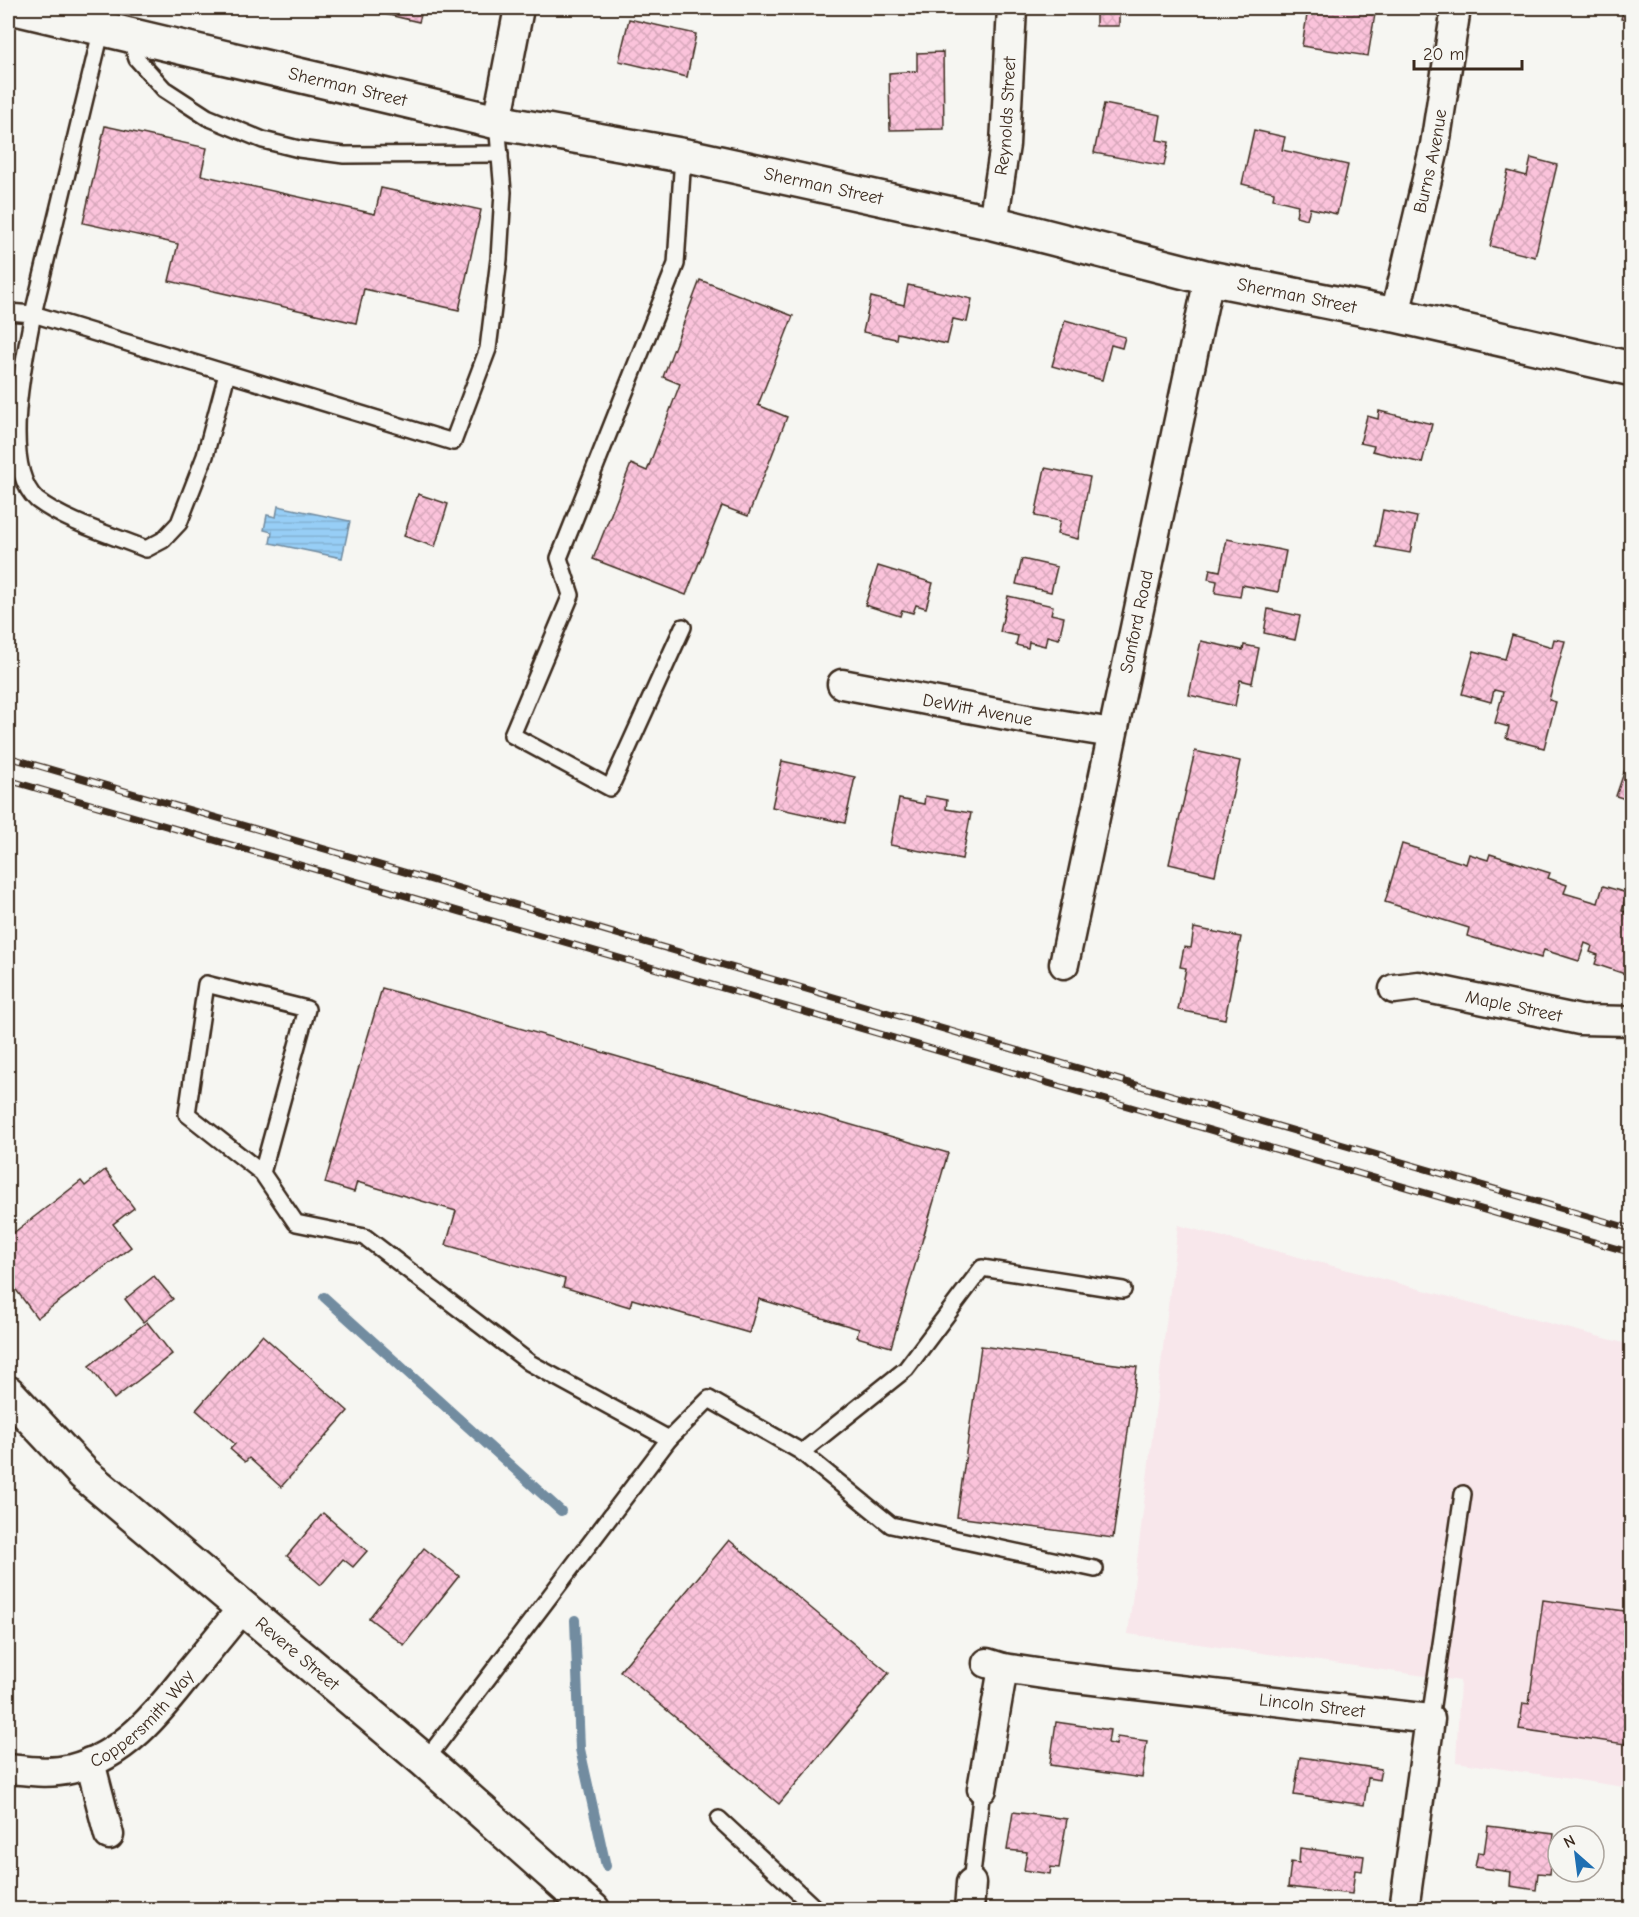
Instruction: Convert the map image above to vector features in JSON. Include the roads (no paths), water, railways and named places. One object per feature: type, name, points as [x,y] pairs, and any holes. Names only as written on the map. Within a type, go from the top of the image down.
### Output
[{"type":"main road","name":"Sherman Street","points":[[15,8],[116,32],[498,138],[683,156],[993,223],[1209,278],[1395,315],[1632,369]]},
{"type":"main road","name":"Revere Street","points":[[8,1393],[84,1474],[425,1761],[593,1910]]},
{"type":"street","points":[[498,138],[519,8]]},
{"type":"street","name":"Reynolds Street","points":[[993,223],[1005,145],[1012,8]]},
{"type":"street","name":"Burns Avenue","points":[[1395,315],[1435,145],[1456,8]]},
{"type":"street","name":"Sanford Road","points":[[1064,964],[1209,278]]},
{"type":"street","name":"DeWitt Avenue","points":[[842,684],[1113,733]]},
{"type":"street","name":"Maple Street","points":[[1394,988],[1418,986],[1580,1020],[1632,1021]]},
{"type":"street","name":"Coppersmith Way","points":[[8,1770],[47,1773],[72,1769],[123,1744],[150,1722],[242,1608]]},
{"type":"street","name":"Lincoln Street","points":[[982,1789],[995,1666],[1430,1719]]},
{"type":"street","points":[[1404,1910],[1430,1719]]},
{"type":"street","points":[[90,1762],[109,1835]]},
{"type":"lane","points":[[8,312],[33,314],[453,442],[488,349],[500,259],[503,192],[498,138],[344,155],[299,149],[263,140],[207,117],[164,89],[136,59],[116,32]]},
{"type":"lane","points":[[116,32],[33,314],[13,418],[12,448],[19,476],[34,498],[59,514],[146,549],[163,540],[179,523],[205,456],[227,374]]},
{"type":"lane","points":[[683,156],[676,264],[559,558],[571,596],[512,735],[610,788],[683,627]]},
{"type":"lane","points":[[262,1173],[307,1009],[206,984],[187,1114],[262,1173],[296,1222],[365,1238],[530,1363],[669,1439]]},
{"type":"lane","points":[[801,1452],[906,1369],[982,1268],[1123,1290]]},
{"type":"lane","points":[[425,1761],[669,1439],[709,1399],[801,1452],[891,1525],[1095,1569]]},
{"type":"lane","points":[[1430,1719],[1463,1494]]},
{"type":"lane","name":"Lincoln Street","points":[[970,1896],[982,1789]]},
{"type":"lane","points":[[719,1819],[816,1910]]},
{"type":"water","points":[[278,506],[350,521],[342,558],[270,543],[272,532],[264,530],[267,515],[276,517]]},
{"type":"waterway","points":[[324,1297],[561,1511]]},
{"type":"waterway","points":[[575,1620],[580,1749],[606,1866]]},
{"type":"railway","points":[[8,757],[1632,1229]]},
{"type":"railway","points":[[8,780],[1632,1253]]}]
